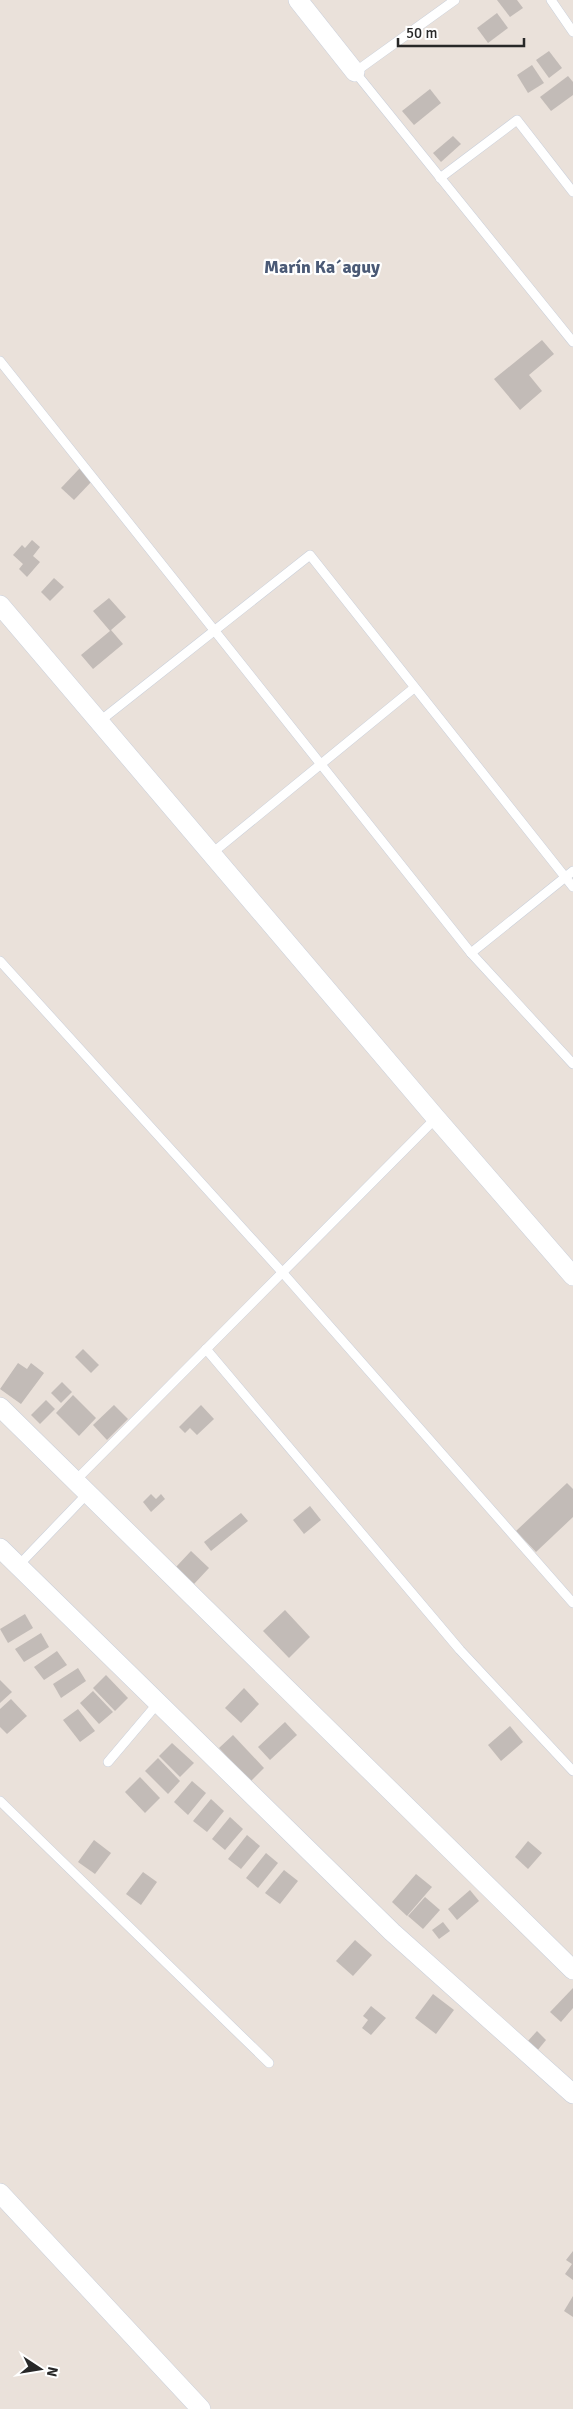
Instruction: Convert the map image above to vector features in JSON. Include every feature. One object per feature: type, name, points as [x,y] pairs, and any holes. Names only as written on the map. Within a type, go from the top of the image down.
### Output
[{"type":"street","points":[[298,0],[355,72]]},
{"type":"street","points":[[0,605],[436,1118],[573,1276]]},
{"type":"street","points":[[0,1407],[80,1488],[573,1970]]},
{"type":"street","points":[[0,1548],[392,1932],[573,2094]]},
{"type":"street","points":[[0,2193],[201,2409]]},
{"type":"lane","points":[[456,0],[355,72],[573,342]]},
{"type":"lane","points":[[551,0],[573,32]]},
{"type":"lane","points":[[440,178],[516,120],[573,192]]},
{"type":"lane","points":[[0,361],[471,953],[573,1064]]},
{"type":"lane","points":[[100,721],[310,555],[573,888]]},
{"type":"lane","points":[[211,854],[414,688]]},
{"type":"lane","points":[[471,953],[573,871]]},
{"type":"lane","points":[[0,961],[282,1272],[573,1603]]},
{"type":"lane","points":[[18,1566],[80,1488],[206,1349],[436,1118]]},
{"type":"lane","points":[[206,1349],[460,1650],[573,1771]]},
{"type":"lane","points":[[108,1762],[158,1704]]},
{"type":"lane","points":[[0,1801],[270,2063]]},
{"type":"building","points":[[497,0],[517,0],[523,8],[510,17]]},
{"type":"building","points":[[497,13],[508,28],[488,43],[477,28]]},
{"type":"building","points":[[549,51],[562,68],[549,78],[536,60]]},
{"type":"building","points":[[532,65],[544,83],[528,93],[517,75]]},
{"type":"building","points":[[568,76],[573,82],[573,95],[551,111],[540,97]]},
{"type":"building","points":[[430,89],[441,103],[414,125],[402,111]]},
{"type":"building","points":[[453,136],[461,144],[441,162],[433,153]]},
{"type":"building","points":[[542,340],[554,354],[529,375],[542,391],[520,410],[494,379]]},
{"type":"building","points":[[80,468],[93,480],[74,500],[61,488]]},
{"type":"building","points":[[32,540],[40,547],[33,556],[40,562],[27,577],[19,569],[23,564],[13,555],[22,545],[25,548]]},
{"type":"building","points":[[54,578],[64,587],[50,601],[41,592]]},
{"type":"building","points":[[109,598],[126,617],[111,630],[123,644],[93,669],[81,655],[110,631],[93,611]]},
{"type":"building","points":[[83,1349],[99,1365],[91,1373],[75,1357]]},
{"type":"building","points":[[18,1363],[27,1369],[31,1363],[44,1373],[21,1404],[0,1389]]},
{"type":"building","points":[[62,1382],[72,1392],[61,1403],[51,1393]]},
{"type":"building","points":[[73,1395],[96,1418],[79,1436],[56,1413]]},
{"type":"building","points":[[46,1400],[55,1409],[40,1424],[31,1415]]},
{"type":"building","points":[[114,1405],[128,1419],[107,1440],[93,1425]]},
{"type":"building","points":[[201,1405],[214,1419],[197,1435],[190,1428],[185,1433],[179,1427]]},
{"type":"building","points":[[567,1483],[573,1489],[573,1517],[536,1552],[516,1531]]},
{"type":"building","points":[[151,1494],[156,1499],[161,1494],[165,1499],[151,1512],[143,1502]]},
{"type":"building","points":[[310,1506],[321,1520],[304,1534],[293,1520]]},
{"type":"building","points":[[241,1513],[248,1521],[211,1551],[204,1542]]},
{"type":"building","points":[[191,1551],[209,1568],[194,1584],[176,1567]]},
{"type":"building","points":[[285,1610],[310,1637],[289,1658],[263,1631]]},
{"type":"building","points":[[25,1614],[33,1628],[8,1643],[0,1629]]},
{"type":"building","points":[[41,1633],[49,1647],[24,1662],[15,1649]]},
{"type":"building","points":[[57,1651],[67,1665],[44,1680],[34,1667]]},
{"type":"building","points":[[78,1668],[86,1681],[61,1698],[53,1684]]},
{"type":"building","points":[[106,1675],[128,1698],[115,1711],[93,1688]]},
{"type":"building","points":[[0,1680],[12,1692],[0,1703]]},
{"type":"building","points":[[244,1688],[259,1704],[241,1723],[225,1708]]},
{"type":"building","points":[[93,1691],[113,1712],[99,1724],[80,1703]]},
{"type":"building","points":[[11,1699],[27,1716],[7,1734],[0,1727],[0,1709]]},
{"type":"building","points":[[78,1709],[95,1731],[80,1742],[63,1720]]},
{"type":"building","points":[[285,1722],[297,1735],[270,1760],[258,1747]]},
{"type":"building","points":[[510,1726],[523,1742],[501,1761],[488,1745]]},
{"type":"building","points":[[233,1735],[264,1768],[250,1782],[219,1748]]},
{"type":"building","points":[[172,1743],[194,1763],[180,1777],[159,1756]]},
{"type":"building","points":[[158,1758],[180,1781],[168,1794],[145,1771]]},
{"type":"building","points":[[140,1777],[160,1798],[145,1813],[125,1792]]},
{"type":"building","points":[[192,1781],[206,1793],[188,1815],[174,1802]]},
{"type":"building","points":[[211,1799],[224,1811],[207,1832],[193,1821]]},
{"type":"building","points":[[230,1817],[243,1829],[225,1850],[212,1839]]},
{"type":"building","points":[[247,1835],[260,1846],[241,1869],[228,1859]]},
{"type":"building","points":[[94,1840],[111,1853],[95,1874],[78,1862]]},
{"type":"building","points":[[528,1841],[542,1853],[528,1869],[515,1857]]},
{"type":"building","points":[[266,1853],[278,1863],[258,1888],[246,1878]]},
{"type":"building","points":[[284,1870],[298,1881],[280,1904],[265,1893]]},
{"type":"building","points":[[143,1872],[157,1882],[141,1905],[126,1894]]},
{"type":"building","points":[[416,1874],[432,1887],[407,1916],[392,1902]]},
{"type":"building","points":[[470,1890],[479,1901],[457,1920],[448,1909]]},
{"type":"building","points":[[425,1897],[440,1910],[423,1929],[408,1916]]},
{"type":"building","points":[[443,1922],[450,1931],[439,1939],[432,1930]]},
{"type":"building","points":[[355,1940],[372,1955],[353,1976],[336,1961]]},
{"type":"building","points":[[573,1988],[573,2008],[561,2022],[550,2012]]},
{"type":"building","points":[[433,1994],[454,2010],[436,2034],[415,2018]]},
{"type":"building","points":[[371,2006],[386,2018],[371,2035],[362,2028],[368,2020],[363,2016]]},
{"type":"building","points":[[537,2031],[546,2040],[537,2051],[527,2042]]},
{"type":"building","points":[[573,2251],[573,2280],[565,2274],[572,2264],[566,2260]]},
{"type":"building","points":[[573,2296],[573,2317],[564,2311]]},
{"type":"district","name":"Marín Ka´aguy","points":[[322,267]]}]
